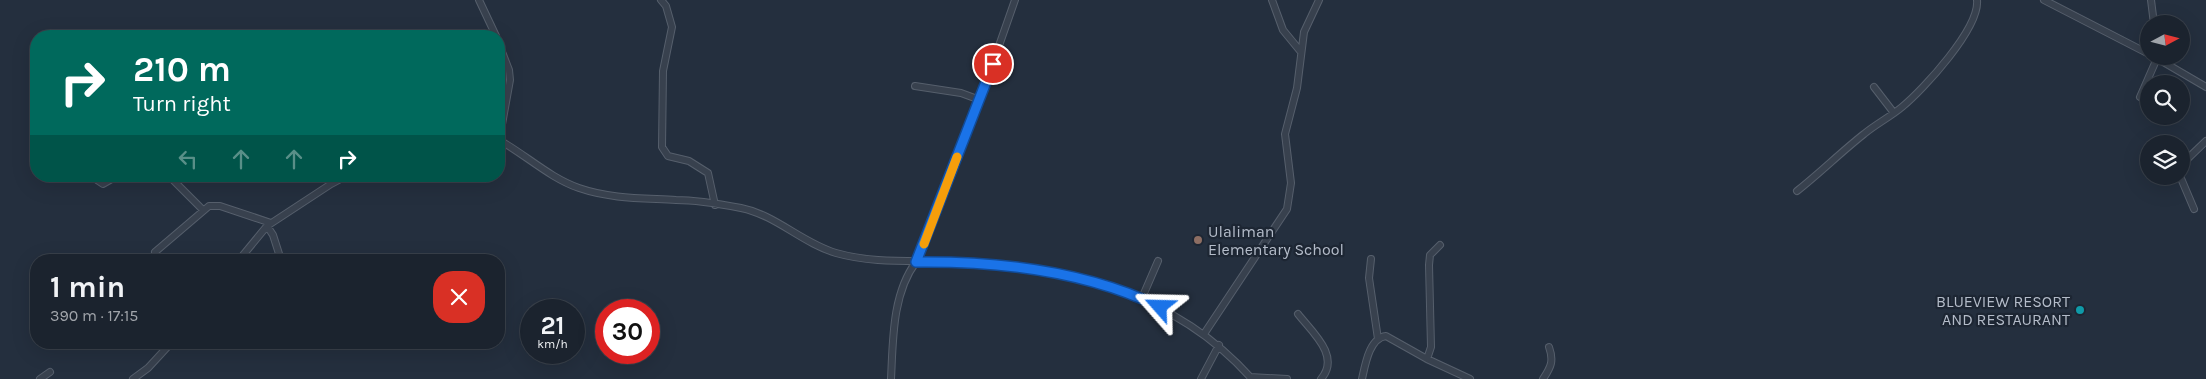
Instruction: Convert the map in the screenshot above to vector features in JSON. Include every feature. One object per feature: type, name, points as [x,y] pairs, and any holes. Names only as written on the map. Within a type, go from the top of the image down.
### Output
[{"type":"street","points":[[480,0],[493,30]]},
{"type":"street","points":[[662,0],[666,6],[672,27],[663,71],[662,147],[668,156],[689,161],[708,173],[715,205]]},
{"type":"street","points":[[891,379],[897,312],[906,276],[916,262],[980,100],[1015,0]]},
{"type":"street","points":[[1272,0],[1282,30],[1301,52]]},
{"type":"street","points":[[1204,334],[1287,209],[1291,183],[1285,139],[1297,88],[1304,32],[1319,0]]},
{"type":"street","points":[[1797,191],[1865,133],[1894,113],[1920,91],[1947,59],[1976,14],[1977,0]]},
{"type":"street","points":[[2044,0],[2140,49]]},
{"type":"street","points":[[2151,0],[2153,15]]},
{"type":"street","points":[[505,60],[510,80],[505,108]]},
{"type":"street","points":[[2170,65],[2206,88]]},
{"type":"street","points":[[914,86],[955,92],[980,100]]},
{"type":"street","points":[[1874,87],[1894,113]]},
{"type":"street","points":[[2190,156],[2206,141]]},
{"type":"street","points":[[505,145],[555,176],[580,188],[645,200],[676,200],[741,208],[766,216],[804,240],[836,253],[880,261],[950,262],[1026,268],[1105,286],[1142,298],[1178,316],[1219,345],[1251,378],[1287,379]]},
{"type":"street","points":[[175,182],[203,210]]},
{"type":"street","points":[[244,254],[269,225],[337,182]]},
{"type":"street","points":[[2184,185],[2194,209]]},
{"type":"street","points":[[155,252],[203,210],[209,206],[220,206],[269,225],[279,254]]},
{"type":"street","points":[[1427,359],[1431,348],[1430,256],[1440,245]]},
{"type":"street","points":[[1371,259],[1369,278],[1378,339]]},
{"type":"street","points":[[1142,298],[1158,261]]},
{"type":"street","points":[[1298,314],[1329,356],[1328,366],[1321,379]]},
{"type":"street","points":[[1362,379],[1368,355],[1378,339],[1386,336],[1427,359],[1470,379]]},
{"type":"street","points":[[1201,379],[1219,345]]},
{"type":"street","points":[[1543,379],[1552,364],[1549,347]]},
{"type":"street","points":[[133,379],[148,368],[166,349]]},
{"type":"street","points":[[40,379],[50,372]]},
{"type":"slow traffic","points":[[924,244],[957,157]]},
{"type":"place","name":"Ulaliman Elementary School","points":[[1198,240]]},
{"type":"place","name":"BLUEVIEW RESORT AND RESTAURANT","points":[[2080,310]]},
{"type":"route","points":[[993,64],[916,262],[950,262],[1026,268],[1126,292],[1160,307]]}]
